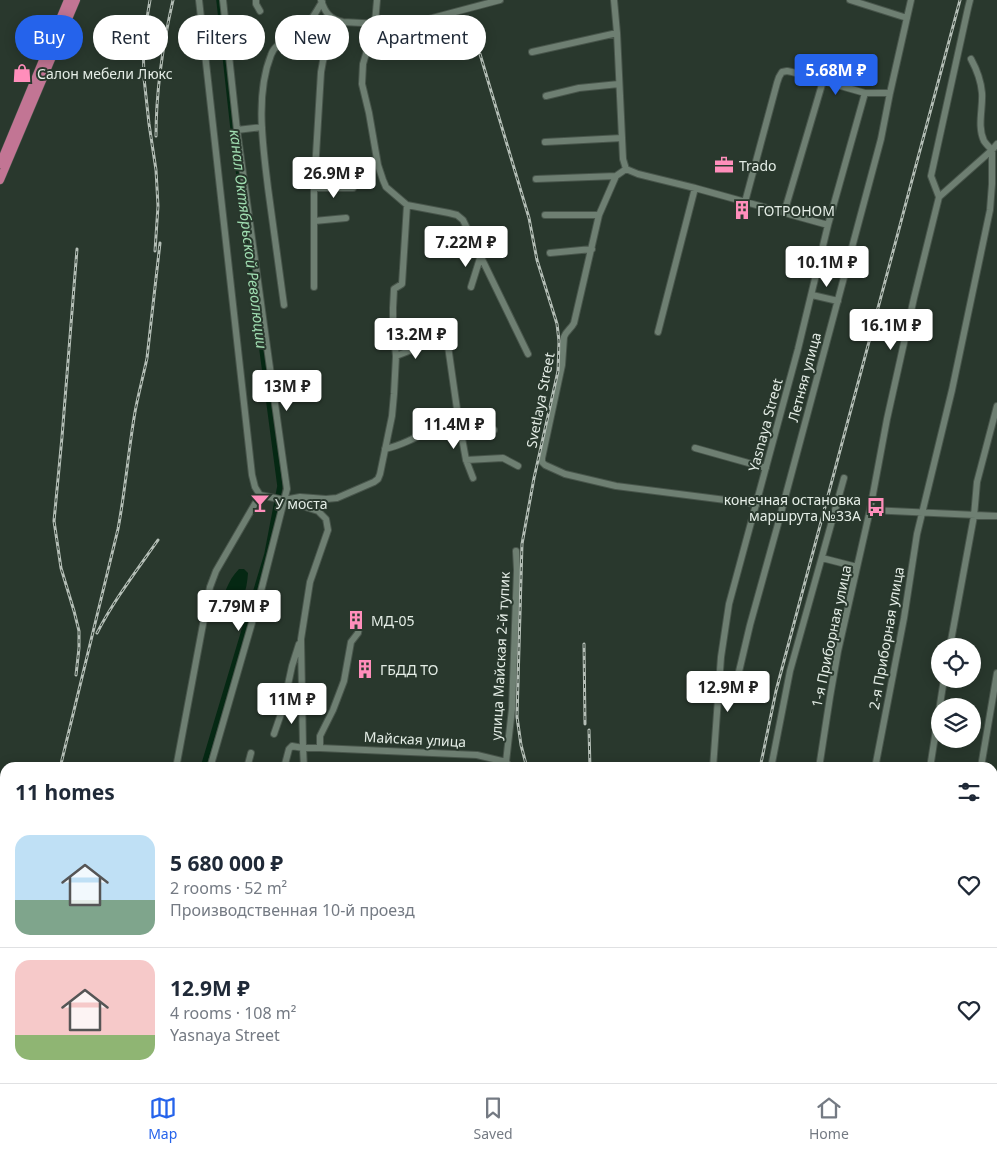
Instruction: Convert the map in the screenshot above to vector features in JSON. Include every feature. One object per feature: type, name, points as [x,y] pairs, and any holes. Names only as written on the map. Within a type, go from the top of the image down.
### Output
[{"type":"main road","points":[[0,164],[68,0]]},
{"type":"main road","points":[[0,180],[76,0]]},
{"type":"street","points":[[199,0],[252,475],[255,487],[260,495],[284,500],[318,511],[326,519],[328,530],[310,582],[301,640],[303,762]]},
{"type":"street","points":[[212,762],[260,595],[288,489],[268,361],[237,130],[223,0]]},
{"type":"street","points":[[256,0],[260,11]]},
{"type":"street","points":[[376,15],[377,0]]},
{"type":"street","points":[[444,15],[500,0]]},
{"type":"street","points":[[614,0],[623,159],[626,169]]},
{"type":"street","points":[[850,0],[907,18]]},
{"type":"street","name":"Летняя улица","points":[[719,685],[735,685],[737,680],[750,625],[881,138],[911,0]]},
{"type":"street","points":[[970,0],[931,176],[939,197],[997,144]]},
{"type":"street","points":[[322,1],[328,15]]},
{"type":"street","points":[[284,305],[263,149],[263,86],[271,54],[277,45],[297,36],[304,29],[322,1]]},
{"type":"street","points":[[532,52],[617,33]]},
{"type":"street","points":[[971,59],[978,74],[982,94],[981,120],[984,142],[992,150]]},
{"type":"street","points":[[314,287],[314,188],[323,60]]},
{"type":"street","points":[[364,60],[362,84],[378,165],[386,187],[407,205],[457,215],[463,220],[528,354]]},
{"type":"street","points":[[745,202],[777,83],[782,72],[792,72],[864,93],[890,94]]},
{"type":"street","points":[[784,213],[823,81]]},
{"type":"street","points":[[546,96],[580,88],[619,84]]},
{"type":"street","name":"Yasnaya Street","points":[[713,762],[721,658],[729,604],[864,93]]},
{"type":"street","points":[[237,130],[262,128]]},
{"type":"street","points":[[545,142],[622,138]]},
{"type":"street","name":"2-я Приборная улица","points":[[876,762],[922,514],[952,390],[990,210],[992,150]]},
{"type":"street","points":[[626,169],[638,174],[828,225]]},
{"type":"street","points":[[536,179],[616,176],[626,169]]},
{"type":"street","name":"Svetlaya Street","points":[[616,176],[600,216],[574,323],[572,329],[564,337],[562,365],[542,462],[565,474],[616,486],[756,504]]},
{"type":"street","points":[[314,188],[353,188]]},
{"type":"street","points":[[658,332],[695,188]]},
{"type":"street","name":"1-я Приборная улица","points":[[820,762],[836,660],[870,510],[887,419],[939,197]]},
{"type":"street","points":[[284,500],[300,497],[337,498],[378,479],[392,416],[396,356],[392,308],[394,289],[402,284],[407,205]]},
{"type":"street","points":[[545,215],[600,216]]},
{"type":"street","points":[[314,221],[346,218]]},
{"type":"street","points":[[448,250],[455,239],[468,229]]},
{"type":"street","points":[[550,253],[592,249]]},
{"type":"street","points":[[471,287],[481,255]]},
{"type":"street","points":[[812,295],[838,301]]},
{"type":"street","points":[[447,338],[458,416],[466,460],[472,478]]},
{"type":"street","points":[[396,356],[429,343]]},
{"type":"street","points":[[951,638],[974,516],[977,482],[997,406]]},
{"type":"street","points":[[385,449],[410,440],[458,416]]},
{"type":"street","points":[[461,430],[494,430]]},
{"type":"street","points":[[695,448],[766,468]]},
{"type":"street","points":[[466,460],[503,458],[518,466]]},
{"type":"street","points":[[772,762],[790,671],[844,478]]},
{"type":"street","points":[[177,762],[210,588],[216,571],[260,495]]},
{"type":"street","points":[[870,510],[922,514],[997,516]]},
{"type":"street","name":"улица Майская 2-й тупик","points":[[506,762],[512,709],[516,551]]},
{"type":"street","points":[[822,558],[857,567]]},
{"type":"street","points":[[320,748],[320,736],[344,681],[351,642],[358,633],[359,627]]},
{"type":"street","points":[[274,734],[283,708],[296,651],[301,640]]},
{"type":"street","points":[[982,762],[997,673]]},
{"type":"street","points":[[931,762],[943,688]]},
{"type":"street","points":[[286,762],[289,749],[292,746],[302,748]]},
{"type":"street","name":"Майская улица","points":[[302,748],[477,755],[506,762]]},
{"type":"street","points":[[248,762],[251,752]]},
{"type":"shaded area","points":[[239,569],[244,569],[248,573],[243,598],[238,609],[230,619],[222,618],[218,612],[229,584]]},
{"type":"waterway","name":"канал Октябрьской Революции","points":[[205,762],[267,554],[280,486],[234,137],[219,0]]},
{"type":"railway","points":[[150,0],[143,42],[144,78],[156,170],[158,206],[155,251]]},
{"type":"railway","points":[[156,136],[161,68],[173,0]]},
{"type":"railway","points":[[761,762],[776,691],[960,0]]},
{"type":"railway","points":[[482,60],[529,218],[537,260],[557,324],[559,341],[558,371],[534,478],[522,544],[517,717],[525,762]]},
{"type":"railway","points":[[61,762],[118,529],[135,410],[147,358],[160,243]]},
{"type":"railway","points":[[76,675],[79,631],[61,568],[54,521],[77,249]]},
{"type":"railway","points":[[97,633],[118,597],[158,540]]},
{"type":"railway","points":[[584,644],[585,724]]},
{"type":"railway","points":[[589,730],[590,762]]},
{"type":"place","name":"Салон мебели Люкс","points":[[22,73]]},
{"type":"place","name":"Trado","points":[[724,165]]},
{"type":"place","name":"ГОТРОНОМ","points":[[742,210]]},
{"type":"place","name":"У моста","points":[[260,503]]},
{"type":"place","name":"конечная остановка маршрута №33А","points":[[876,507]]},
{"type":"place","name":"МД-05","points":[[356,620]]},
{"type":"place","name":"ГБДД ТО","points":[[365,669]]}]
